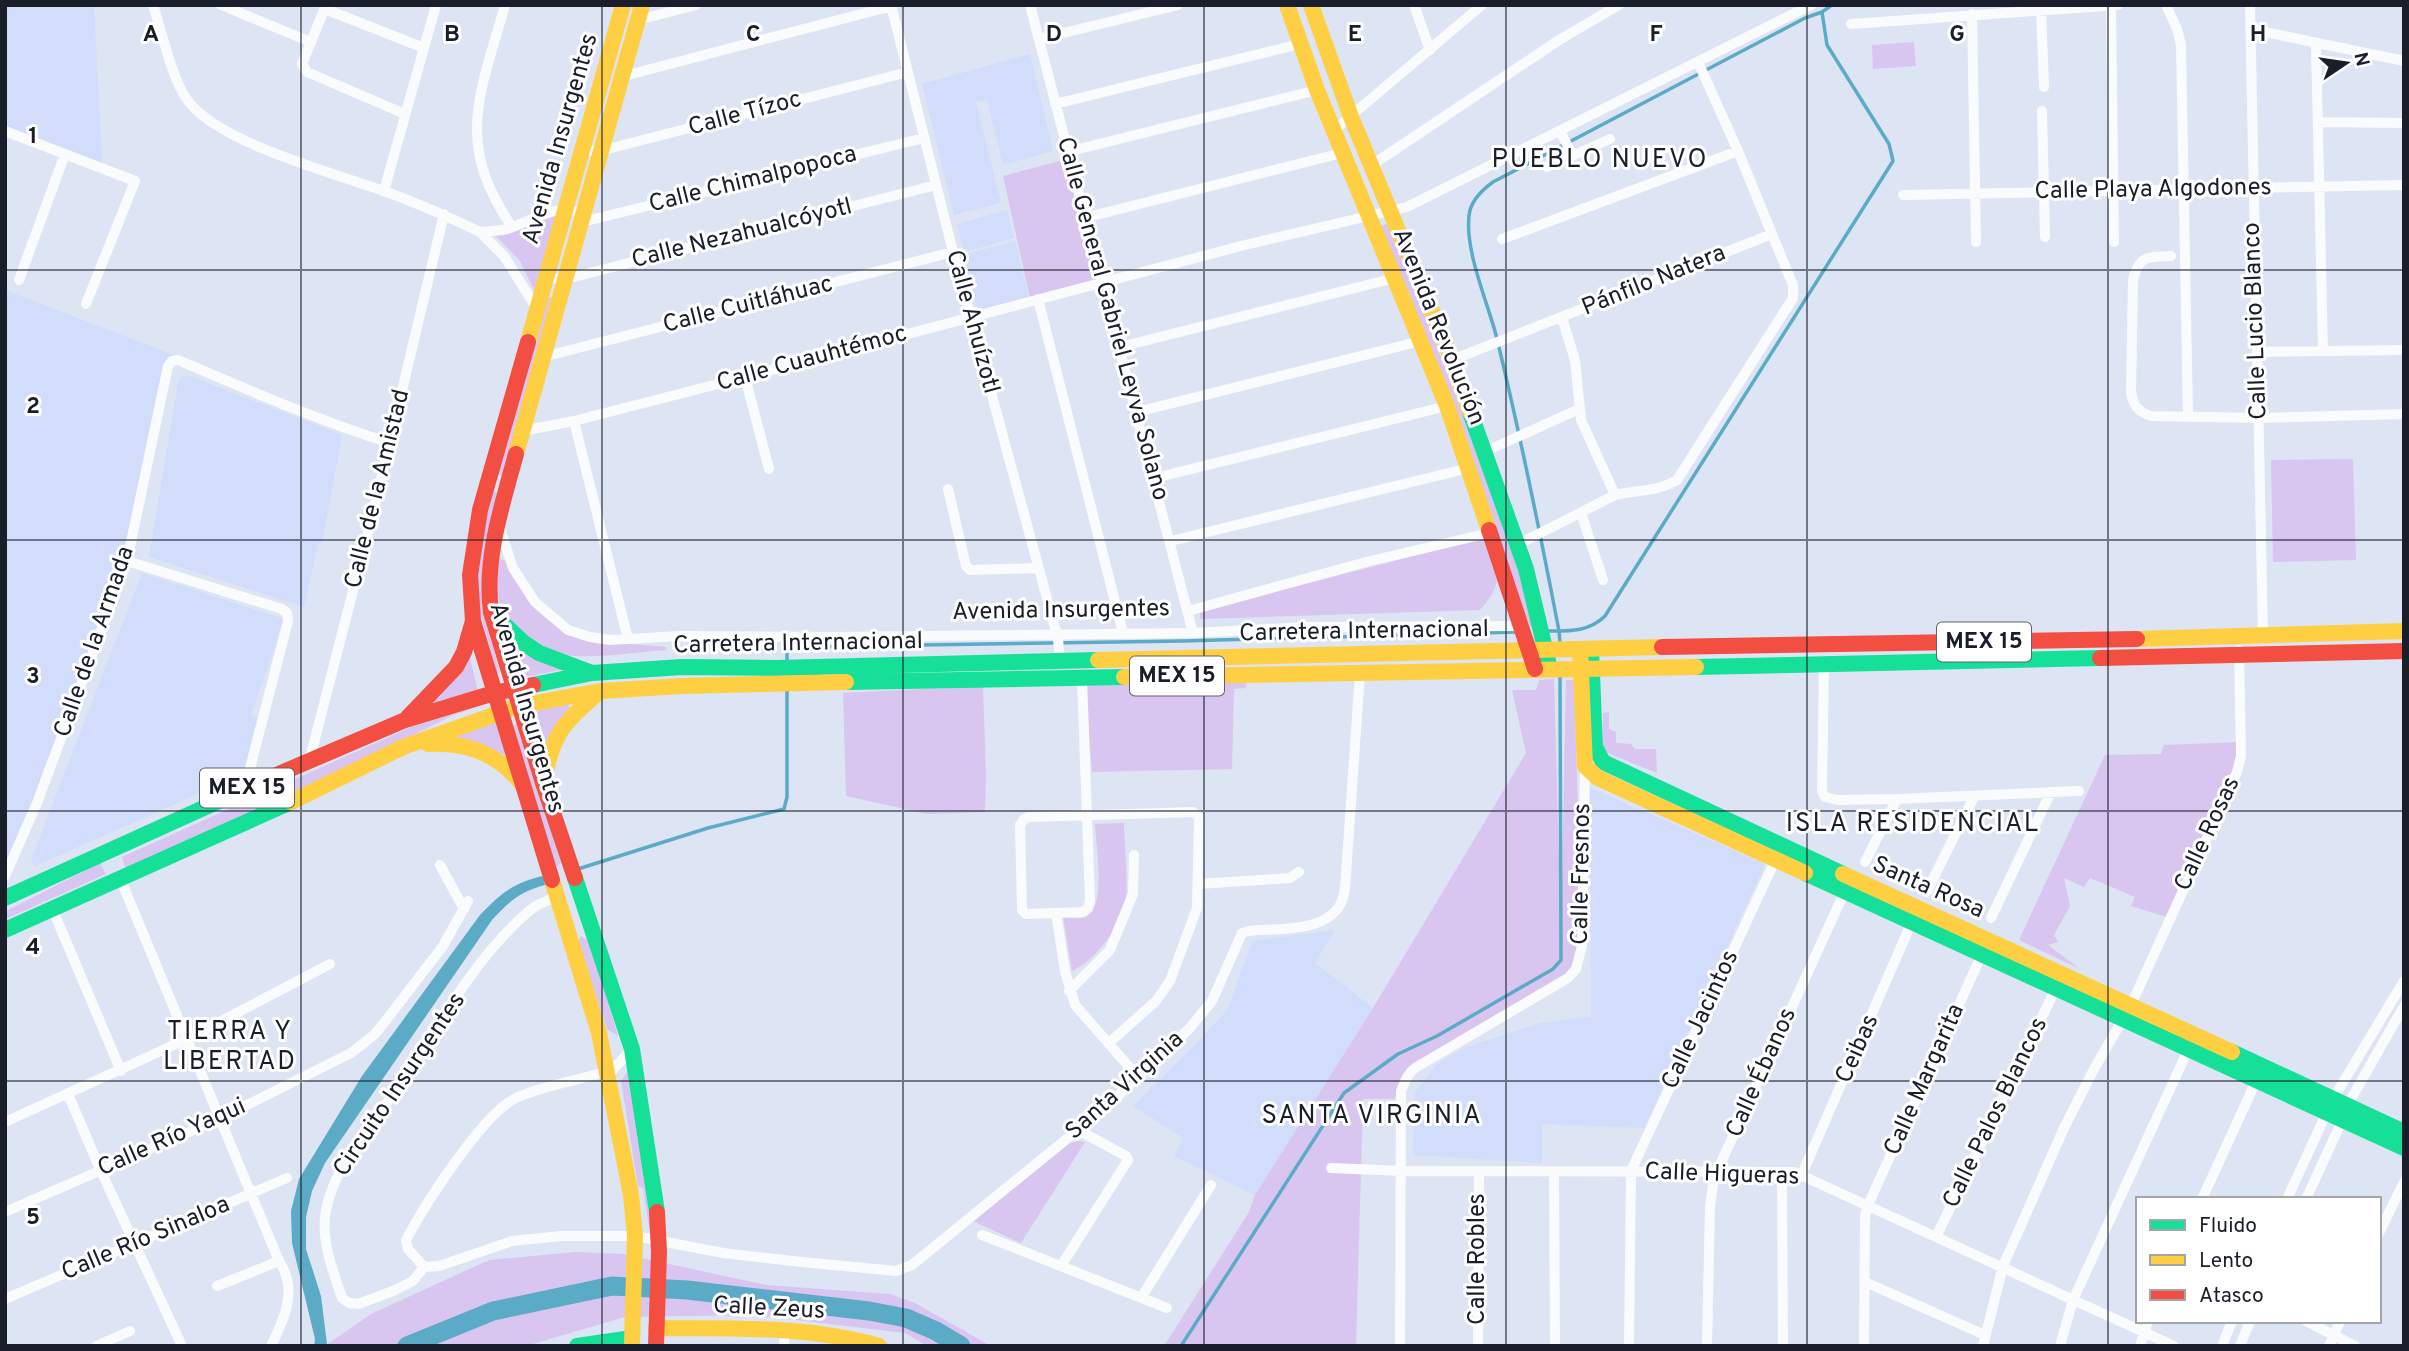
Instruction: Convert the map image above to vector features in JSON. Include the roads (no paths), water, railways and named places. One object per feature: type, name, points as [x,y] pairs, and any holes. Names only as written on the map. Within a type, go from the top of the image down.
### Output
[{"type":"main road","name":"Avenida Insurgentes","points":[[623,5],[488,481],[478,522],[470,575],[473,621],[599,1033],[608,1075],[631,1195],[635,1243],[632,1336]]},
{"type":"main road","name":"Avenida Revolución","points":[[1287,5],[1333,131],[1447,406],[1529,651],[1563,669],[1567,650],[1526,569],[1452,360],[1351,117],[1311,5]]},
{"type":"main road","name":"Avenida Insurgentes","points":[[640,13],[522,431],[491,551],[488,588],[492,612],[543,783],[632,1049],[657,1206],[659,1245],[656,1346]]},
{"type":"main road","points":[[488,481],[508,484]]},
{"type":"main road","points":[[492,612],[524,643],[540,653],[592,673]]},
{"type":"main road","points":[[405,720],[456,667],[464,652],[473,621]]},
{"type":"main road","name":"Carretera Internacional","points":[[499,712],[600,691],[775,676],[799,667],[1059,656],[1529,651],[2238,637],[2404,631]]},
{"type":"main road","points":[[2042,660],[2056,640]]},
{"type":"main road","points":[[1926,643],[1927,662]]},
{"type":"main road","points":[[1567,650],[1563,669],[1585,766],[1598,778],[1778,853],[1844,891],[1915,916],[1982,954],[2188,1050],[2259,1074],[2337,1110],[2404,1148]]},
{"type":"main road","name":"Carretera Internacional","points":[[494,693],[592,673],[682,667],[775,676],[799,685],[2404,651]]},
{"type":"main road","points":[[682,667],[682,686]]},
{"type":"main road","points":[[1563,669],[1597,754]]},
{"type":"main road","points":[[543,783],[551,746],[558,734],[574,714],[600,691]]},
{"type":"main road","name":"MEX 15","points":[[5,898],[405,720],[494,693]]},
{"type":"main road","name":"MEX 15","points":[[5,930],[272,811],[403,747],[499,712]]},
{"type":"main road","points":[[403,747],[445,742],[478,750],[494,756],[510,767],[522,783]]},
{"type":"main road","name":"Santa Rosa","points":[[1597,754],[1611,768],[1778,853],[1915,916],[2131,1004],[2259,1074]]},
{"type":"main road","points":[[570,937],[593,929]]},
{"type":"main road","points":[[2337,1110],[2404,1132]]},
{"type":"main road","name":"Calle Zeus","points":[[656,1328],[785,1328],[862,1340],[879,1346]]},
{"type":"main road","points":[[577,1346],[632,1336]]},
{"type":"street","points":[[153,5],[176,78],[186,99],[197,112],[220,129],[264,148],[444,214],[480,232],[504,256],[537,309]]},
{"type":"street","points":[[220,5],[311,42]]},
{"type":"street","points":[[384,191],[436,5]]},
{"type":"street","points":[[505,5],[477,110],[476,135],[480,160],[490,190],[512,227]]},
{"type":"street","points":[[640,13],[696,5]]},
{"type":"street","name":"Calle General Gabriel Leyva Solano","points":[[1030,5],[1101,283],[1121,347],[1193,633]]},
{"type":"street","points":[[1039,39],[1178,5]]},
{"type":"street","points":[[1414,5],[1430,50]]},
{"type":"street","points":[[1333,131],[1482,5]]},
{"type":"street","points":[[1372,165],[1559,40],[1619,5]]},
{"type":"street","name":"Calle Cuauhtémoc","points":[[522,431],[574,421],[970,316],[1415,204],[1560,131],[1702,70],[1811,5]]},
{"type":"street","points":[[1850,24],[1972,14],[1998,9],[2041,10],[2118,5]]},
{"type":"street","points":[[2165,5],[2177,30],[2180,44],[2188,416]]},
{"type":"street","name":"Calle Lucio Blanco","points":[[2250,5],[2263,636]]},
{"type":"street","points":[[620,77],[892,6]]},
{"type":"street","name":"Calle Ahuízotl","points":[[892,6],[953,252],[1057,636],[1059,656]]},
{"type":"street","points":[[2110,6],[2114,242]]},
{"type":"street","points":[[405,114],[307,72],[302,64],[325,7],[424,48]]},
{"type":"street","points":[[2041,10],[2044,87]]},
{"type":"street","points":[[1972,14],[1976,242]]},
{"type":"street","points":[[2250,29],[2404,61]]},
{"type":"street","points":[[1055,104],[1300,44]]},
{"type":"street","points":[[2316,44],[2323,351]]},
{"type":"street","points":[[1517,545],[1615,495],[1630,491],[1657,491],[1677,480],[1793,298],[1795,291],[1702,70]]},
{"type":"street","name":"Calle Tízoc","points":[[582,150],[600,151],[908,72]]},
{"type":"street","points":[[1067,152],[1317,90]]},
{"type":"street","points":[[2042,111],[2045,237]]},
{"type":"street","points":[[2318,122],[2404,123]]},
{"type":"street","points":[[5,131],[135,181],[86,304]]},
{"type":"street","points":[[1560,131],[1573,156]]},
{"type":"street","name":"Calle Chimalpopoca","points":[[584,215],[590,220],[924,138]]},
{"type":"street","points":[[1547,167],[1609,139]]},
{"type":"street","points":[[1502,239],[1738,151]]},
{"type":"street","points":[[1084,218],[1342,153]]},
{"type":"street","points":[[19,280],[65,154]]},
{"type":"street","name":"Calle Nezahualcóyotl","points":[[547,278],[566,279],[936,185]]},
{"type":"street","name":"Calle Playa Algodones","points":[[1903,195],[2404,185]]},
{"type":"street","points":[[480,232],[512,227],[550,212],[563,210],[584,215]]},
{"type":"street","name":"Calle de la Amistad","points":[[309,762],[390,443],[444,214]]},
{"type":"street","name":"Pánfilo Natera","points":[[1452,360],[1772,234]]},
{"type":"street","name":"Calle Cuitláhuac","points":[[543,357],[953,252]]},
{"type":"street","points":[[2171,256],[2152,256],[2142,260],[2136,268],[2132,303],[2131,392],[2133,401],[2143,413],[2151,416],[2259,418],[2404,414]]},
{"type":"street","points":[[1121,347],[1395,278]]},
{"type":"street","points":[[1038,299],[1122,633]]},
{"type":"street","points":[[1562,318],[1575,360],[1579,409],[1615,495]]},
{"type":"street","points":[[1137,412],[1421,341]]},
{"type":"street","points":[[2258,352],[2404,351]]},
{"type":"street","name":"Calle de la Armada","points":[[5,876],[37,803],[127,561],[168,366],[172,361],[178,360],[283,405],[390,443]]},
{"type":"street","points":[[745,377],[769,469]]},
{"type":"street","points":[[1154,478],[1447,406]]},
{"type":"street","points":[[1484,452],[1579,409]]},
{"type":"street","points":[[574,421],[628,639]]},
{"type":"street","points":[[1171,541],[1469,468]]},
{"type":"street","points":[[948,488],[966,566],[970,570],[1038,568]]},
{"type":"street","points":[[1581,513],[1603,580]]},
{"type":"street","name":"Avenida Insurgentes","points":[[499,523],[513,568],[535,602],[568,630],[610,640],[690,636],[1057,636],[1306,627],[1520,626]]},
{"type":"street","points":[[1188,611],[1366,562],[1489,533]]},
{"type":"street","points":[[127,561],[282,609],[287,613],[288,621],[245,789]]},
{"type":"street","points":[[2238,637],[2239,655]]},
{"type":"street","name":"Calle Rosas","points":[[2122,1019],[2240,765],[2239,655]]},
{"type":"street","points":[[1824,664],[1822,791],[1825,797],[1837,800],[1897,800],[2079,792]]},
{"type":"street","name":"Santa Virginia","points":[[659,1245],[802,1262],[896,1271],[904,1269],[1078,1130],[1189,1029],[1212,1001],[1242,933],[1311,925],[1331,916],[1340,905],[1345,889],[1360,673]]},
{"type":"street","points":[[1082,678],[1088,817],[1090,901],[1083,912],[1027,914],[1022,911],[1020,825],[1024,819],[1029,817],[1088,817],[1197,813],[1200,828],[1197,908],[1194,922],[1165,991],[1108,1043]]},
{"type":"street","points":[[1585,766],[1597,754]]},
{"type":"street","name":"Calle Fresnos","points":[[1402,1171],[1401,1091],[1409,1073],[1568,978],[1576,969],[1582,946],[1585,766]]},
{"type":"street","points":[[1991,918],[2051,792]]},
{"type":"street","points":[[1927,891],[1974,797]]},
{"type":"street","points":[[1865,862],[1897,800]]},
{"type":"street","name":"Calle Jacintos","points":[[1631,1176],[1778,853]]},
{"type":"street","points":[[1069,991],[1110,950],[1133,894],[1134,855]]},
{"type":"street","name":"Calle Río Yaqui","points":[[5,1212],[221,1118],[351,1053],[374,1035],[443,946],[466,905],[440,866]]},
{"type":"street","points":[[1198,884],[1290,878],[1299,872]]},
{"type":"street","points":[[120,878],[279,1261],[288,1274],[286,1309],[271,1346]]},
{"type":"street","name":"Calle Ébanos","points":[[1707,1346],[1711,1195],[1717,1171],[1844,891]]},
{"type":"street","name":"Circuito Insurgentes","points":[[556,894],[530,910],[492,950],[443,1017],[393,1093],[352,1147],[338,1175],[326,1212],[324,1235],[342,1298],[349,1303],[358,1304],[393,1292],[413,1281],[424,1267],[439,1266],[512,1241],[561,1236],[659,1245]]},
{"type":"street","points":[[52,908],[121,1071]]},
{"type":"street","points":[[1056,913],[1069,991],[1075,1005],[1138,1077]]},
{"type":"street","name":"Ceibas","points":[[1802,1174],[1915,916]]},
{"type":"street","name":"Calle Margarita","points":[[1864,1346],[1865,1216],[1868,1205],[1982,954]]},
{"type":"street","points":[[5,1122],[187,1039],[330,964]]},
{"type":"street","points":[[2288,1197],[2404,981]]},
{"type":"street","name":"Calle Palos Blancos","points":[[1936,1237],[2056,988]]},
{"type":"street","points":[[2307,1197],[2337,1110],[2404,1006]]},
{"type":"street","points":[[1865,1282],[1984,1340],[2003,1266],[2064,1128],[2122,1019]]},
{"type":"street","points":[[424,1267],[408,1249],[406,1240],[443,1179],[490,1118],[517,1097],[601,1073],[608,1075],[632,1049]]},
{"type":"street","points":[[2060,1346],[2073,1300],[2188,1050]]},
{"type":"street","points":[[2203,1197],[2259,1074]]},
{"type":"street","points":[[68,1094],[100,1170],[182,1346]]},
{"type":"street","points":[[1061,1266],[1128,1160],[1126,1156],[1078,1130]]},
{"type":"street","name":"Calle Higueras","points":[[1331,1168],[1631,1176],[1717,1171],[1802,1174],[2174,1346]]},
{"type":"street","points":[[1400,1346],[1402,1171]]},
{"type":"street","name":"Calle Robles","points":[[1478,1346],[1479,1172]]},
{"type":"street","points":[[1554,1172],[1555,1346]]},
{"type":"street","points":[[1782,1173],[1783,1346]]},
{"type":"street","points":[[1629,1346],[1631,1176]]},
{"type":"street","name":"Calle Río Sinaloa","points":[[5,1299],[287,1178]]},
{"type":"street","points":[[2381,1229],[2404,1182]]},
{"type":"street","points":[[1141,1298],[1211,1185]]},
{"type":"street","points":[[982,1235],[1167,1308]]},
{"type":"street","points":[[217,1286],[279,1261]]},
{"type":"street","points":[[2140,1346],[2147,1323]]},
{"type":"street","points":[[2222,1346],[2231,1323]]},
{"type":"street","points":[[2240,1346],[2249,1323]]},
{"type":"street","points":[[2308,1323],[2331,1340],[2355,1346]]},
{"type":"street","points":[[2331,1340],[2339,1323]]},
{"type":"street","points":[[785,1328],[785,1346]]},
{"type":"street","points":[[96,1346],[130,1331]]},
{"type":"water","points":[[543,876],[545,885],[516,898],[492,920],[325,1163],[312,1191],[306,1217],[306,1249],[321,1296],[327,1344],[314,1346],[315,1339],[292,1243],[291,1211],[299,1179],[362,1076],[480,915],[508,890]]},
{"type":"waterway","points":[[1548,631],[1585,628],[1605,616],[1893,161],[1889,144],[1827,45],[1822,12],[1832,5]]},
{"type":"waterway","points":[[1560,643],[1545,557],[1513,409],[1496,335],[1470,245],[1469,216],[1474,201],[1493,182],[1805,18],[1822,12]]},
{"type":"waterway","points":[[787,660],[787,650],[793,647],[1516,632]]},
{"type":"waterway","points":[[1181,1346],[1344,1093],[1398,1054],[1437,1036],[1553,969],[1561,960],[1560,675]]},
{"type":"waterway","points":[[578,869],[708,828],[784,809],[787,797],[787,689]]},
{"type":"waterway","points":[[407,1346],[493,1311],[612,1286],[687,1290],[869,1311],[906,1318],[961,1346]]},
{"type":"district","name":"PUEBLO NUEVO","points":[[1600,160]]},
{"type":"district","name":"ISLA RESIDENCIAL","points":[[1913,824]]},
{"type":"district","name":"TIERRA Y LIBERTAD","points":[[230,1047]]},
{"type":"district","name":"SANTA VIRGINIA","points":[[1372,1116]]}]
